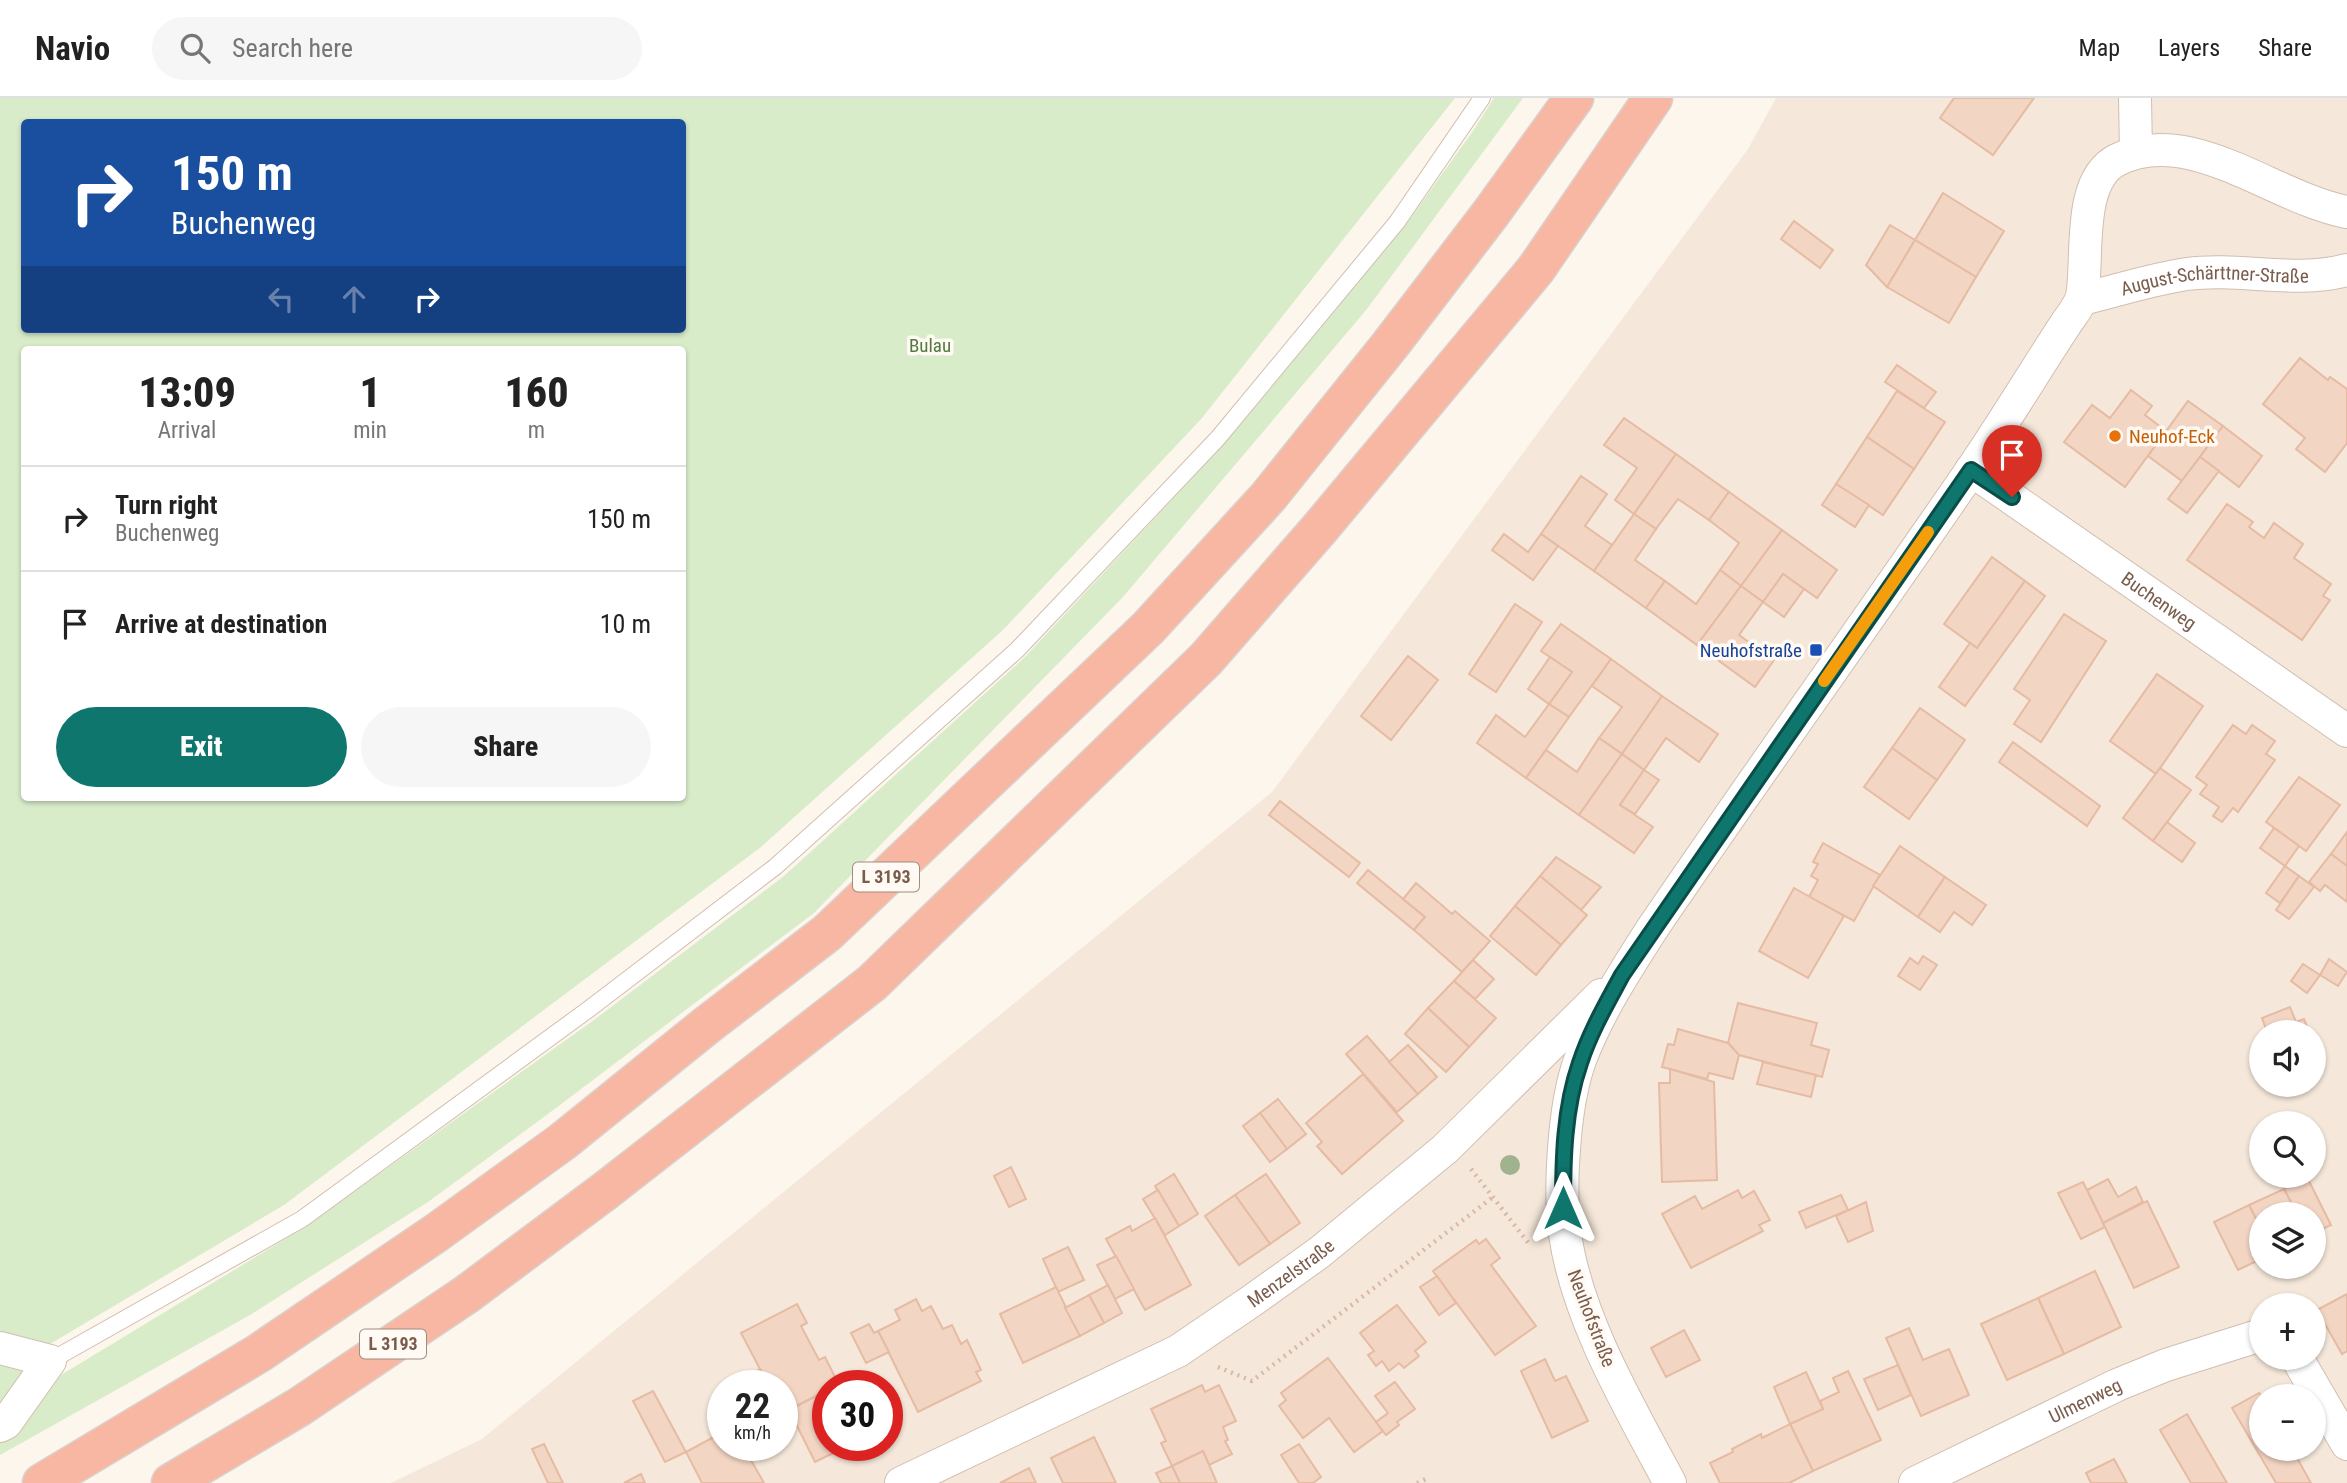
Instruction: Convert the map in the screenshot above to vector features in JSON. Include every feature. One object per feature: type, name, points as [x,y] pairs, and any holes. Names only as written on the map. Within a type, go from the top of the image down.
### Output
[{"type":"highway","name":"L 3193","points":[[42,1483],[259,1353],[436,1233],[562,1142],[827,933],[1148,628],[1268,497],[1475,235],[1574,98]]},
{"type":"highway","name":"L 3193","points":[[172,1483],[299,1407],[467,1294],[605,1191],[872,983],[1206,659],[1321,527],[1536,269],[1653,98]]},
{"type":"street","points":[[2135,98],[2136,152],[2154,149],[2192,152],[2288,193],[2347,212]]},
{"type":"street","name":"Neuhofstraße","points":[[1670,1483],[1622,1392],[1587,1315],[1565,1235],[1563,1164],[1566,1130],[1580,1061],[1622,975],[1971,470],[2082,299],[2087,211],[2093,191],[2113,162],[2136,152]]},
{"type":"street","name":"August-Schärttner-Straße","points":[[2082,299],[2187,274],[2307,276],[2347,270]]},
{"type":"street","name":"Buchenweg","points":[[1971,470],[2347,731]]},
{"type":"street","name":"Menzelstraße","points":[[901,1483],[1178,1351],[1320,1252],[1452,1144],[1622,975]]},
{"type":"street","name":"Ulmenweg","points":[[1915,1483],[2130,1380],[2166,1365],[2249,1339]]},
{"type":"street","points":[[0,1348],[50,1361],[6,1423],[0,1426]]},
{"type":"street","points":[[2304,1370],[2347,1443]]},
{"type":"lane","points":[[50,1361],[302,1219],[589,1009],[775,867],[1017,650],[1218,438],[1396,222],[1482,98]]},
{"type":"path","points":[[1452,1144],[1530,1245],[1578,1288]]},
{"type":"path","points":[[1178,1351],[1252,1381],[1493,1197]]},
{"type":"path","points":[[1417,1483],[1426,1479]]},
{"type":"shaded area","points":[[1776,98],[2347,98],[2347,1483],[391,1483],[482,1439],[1272,792],[1748,149]]},
{"type":"green space","name":"Bulau","points":[[0,98],[1455,98],[1202,418],[1003,630],[761,847],[284,1205],[50,1344],[0,1332]]},
{"type":"green space","points":[[1494,98],[1523,98],[1367,309],[1123,597],[814,913],[428,1202],[250,1315],[0,1455],[0,1435],[22,1426],[61,1375],[305,1227],[594,1020],[784,876],[1024,658],[1224,444],[1404,227]]},
{"type":"green space","points":[[0,1354],[10,1357],[29,1375],[0,1414]]},
{"type":"building","points":[[1954,98],[2034,98],[1993,155],[1940,118]]},
{"type":"building","points":[[1943,193],[2004,231],[1976,277],[1915,240]]},
{"type":"building","points":[[1794,221],[1833,250],[1820,268],[1781,239]]},
{"type":"building","points":[[1890,225],[1915,240],[1887,287],[1866,265]]},
{"type":"building","points":[[1915,240],[1976,277],[1949,323],[1887,287]]},
{"type":"building","points":[[2300,358],[2328,380],[2330,377],[2347,389],[2347,443],[2325,472],[2296,449],[2305,438],[2263,404]]},
{"type":"building","points":[[1897,365],[1936,392],[1924,408],[1885,382]]},
{"type":"building","name":"Neuhof-Eck","points":[[2131,390],[2152,406],[2145,415],[2166,431],[2125,487],[2064,442],[2092,405],[2110,418]]},
{"type":"building","points":[[1897,391],[1945,422],[1914,469],[1867,437]]},
{"type":"building","points":[[2188,401],[2223,426],[2182,481],[2148,456]]},
{"type":"building","points":[[1624,418],[1676,454],[1634,514],[1615,500],[1637,468],[1604,445]]},
{"type":"building","points":[[2223,426],[2262,456],[2239,487],[2200,457]]},
{"type":"building","points":[[1867,437],[1914,469],[1883,515],[1836,484]]},
{"type":"building","points":[[1676,454],[1729,492],[1709,520],[1678,499],[1656,529],[1634,514]]},
{"type":"building","points":[[2200,457],[2219,471],[2187,513],[2168,499]]},
{"type":"building","points":[[1581,476],[1607,494],[1585,526],[1612,545],[1594,571],[1541,534]]},
{"type":"building","points":[[1836,484],[1869,505],[1855,527],[1822,505]]},
{"type":"building","points":[[1729,492],[1782,530],[1741,586],[1720,570],[1739,543],[1709,520]]},
{"type":"building","points":[[2227,504],[2253,522],[2249,527],[2264,538],[2274,523],[2303,544],[2294,558],[2331,584],[2323,596],[2330,600],[2302,640],[2187,560]]},
{"type":"building","points":[[1634,514],[1656,529],[1635,560],[1665,581],[1646,608],[1594,571]]},
{"type":"building","points":[[1782,530],[1837,570],[1817,598],[1783,574],[1763,602],[1741,586]]},
{"type":"building","points":[[1504,534],[1528,552],[1541,534],[1558,546],[1533,580],[1492,550]]},
{"type":"building","points":[[1992,557],[2025,581],[1977,648],[1944,624]]},
{"type":"building","points":[[1720,570],[1741,586],[1697,645],[1646,608],[1665,581],[1696,604]]},
{"type":"building","points":[[1783,574],[1804,589],[1784,617],[1763,602]]},
{"type":"building","points":[[2025,581],[2045,596],[1965,706],[1939,687],[1970,643],[1977,648]]},
{"type":"building","points":[[1741,586],[1763,602],[1739,635],[1774,660],[1755,687],[1697,645]]},
{"type":"building","points":[[1515,604],[1542,622],[1496,692],[1469,674]]},
{"type":"building","points":[[2064,614],[2106,641],[2041,742],[2014,724],[2030,700],[2014,689]]},
{"type":"building","points":[[1561,624],[1611,659],[1569,717],[1549,704],[1572,672],[1541,651]]},
{"type":"building","points":[[1408,656],[1438,680],[1391,740],[1361,716]]},
{"type":"building","points":[[1550,657],[1572,672],[1549,704],[1528,689]]},
{"type":"building","points":[[1611,659],[1662,696],[1622,754],[1599,738],[1622,707],[1592,686]]},
{"type":"building","points":[[2157,674],[2203,706],[2156,774],[2110,741]]},
{"type":"building","points":[[1662,696],[1718,734],[1699,762],[1666,738],[1644,770],[1622,754]]},
{"type":"building","points":[[1549,704],[1569,717],[1526,778],[1477,743],[1496,715],[1525,737]]},
{"type":"building","points":[[1920,708],[1965,740],[1937,780],[1892,748]]},
{"type":"building","points":[[2233,725],[2246,734],[2252,725],[2275,741],[2266,754],[2275,760],[2238,812],[2233,808],[2222,822],[2213,816],[2219,807],[2200,794],[2207,785],[2196,777]]},
{"type":"building","points":[[1599,738],[1622,754],[1579,815],[1526,778],[1546,750],[1577,772]]},
{"type":"building","points":[[2013,742],[2100,806],[2087,826],[1999,762]]},
{"type":"building","points":[[1892,748],[1937,780],[1909,819],[1864,787]]},
{"type":"building","points":[[1622,754],[1644,770],[1620,805],[1653,827],[1634,853],[1579,815]]},
{"type":"building","points":[[2160,768],[2191,790],[2153,841],[2123,818]]},
{"type":"building","points":[[1644,770],[1659,780],[1635,814],[1620,805]]},
{"type":"building","points":[[2299,777],[2340,805],[2306,851],[2266,822]]},
{"type":"building","points":[[1280,801],[1360,863],[1349,877],[1269,815]]},
{"type":"building","points":[[2167,822],[2195,843],[2182,862],[2153,841]]},
{"type":"building","points":[[2274,828],[2299,846],[2285,866],[2260,848]]},
{"type":"building","points":[[2347,832],[2347,866],[2331,854]]},
{"type":"building","points":[[1823,843],[1880,875],[1854,921],[1809,897],[1818,880],[1811,876],[1818,864],[1813,862]]},
{"type":"building","points":[[1900,846],[1945,877],[1918,917],[1873,886]]},
{"type":"building","points":[[2331,854],[2347,866],[2347,902],[2325,885],[2320,891],[2309,882]]},
{"type":"building","points":[[1556,857],[1601,887],[1581,910],[1540,876]]},
{"type":"building","points":[[2285,866],[2299,876],[2280,903],[2266,893]]},
{"type":"building","points":[[1368,870],[1425,917],[1414,930],[1357,883]]},
{"type":"building","points":[[1540,876],[1587,915],[1561,945],[1515,906]]},
{"type":"building","points":[[2299,876],[2314,887],[2289,919],[2276,910]]},
{"type":"building","points":[[1945,877],[1986,905],[1972,925],[1954,912],[1940,932],[1918,917]]},
{"type":"building","points":[[1416,883],[1452,914],[1455,911],[1490,941],[1462,972],[1414,930],[1425,917],[1403,899]]},
{"type":"building","points":[[1794,888],[1844,916],[1808,978],[1759,951]]},
{"type":"building","points":[[1515,906],[1561,945],[1536,975],[1490,936]]},
{"type":"building","points":[[1923,956],[1937,965],[1920,990],[1898,976],[1910,958],[1918,964]]},
{"type":"building","points":[[2329,959],[2347,972],[2338,986],[2320,975]]},
{"type":"building","points":[[1473,960],[1494,979],[1475,999],[1454,981]]},
{"type":"building","points":[[2303,964],[2320,975],[2307,993],[2291,981]]},
{"type":"building","points":[[1454,981],[1496,1018],[1469,1047],[1428,1008]]},
{"type":"building","points":[[1738,1003],[1817,1023],[1811,1045],[1829,1050],[1822,1077],[1739,1055],[1728,1043]]},
{"type":"building","points":[[2290,1007],[2295,1020],[2263,1020],[2262,1018]]},
{"type":"building","points":[[1428,1008],[1469,1047],[1446,1072],[1405,1034]]},
{"type":"building","points":[[1678,1029],[1728,1043],[1739,1055],[1733,1079],[1709,1073],[1707,1079],[1662,1067],[1668,1044],[1674,1045]]},
{"type":"building","points":[[1367,1036],[1418,1094],[1397,1112],[1346,1054]]},
{"type":"building","points":[[1408,1045],[1437,1077],[1418,1094],[1389,1062]]},
{"type":"building","points":[[1763,1062],[1816,1075],[1811,1097],[1757,1084]]},
{"type":"building","points":[[1670,1069],[1714,1082],[1717,1180],[1662,1182],[1659,1083],[1670,1083]]},
{"type":"building","points":[[1363,1074],[1403,1121],[1342,1174],[1317,1146],[1322,1142],[1306,1123]]},
{"type":"building","points":[[1278,1099],[1306,1134],[1287,1149],[1260,1113]]},
{"type":"building","points":[[1260,1113],[1287,1149],[1270,1162],[1243,1126]]},
{"type":"building","points":[[1011,1167],[1026,1199],[1009,1207],[994,1176]]},
{"type":"building","points":[[1174,1174],[1198,1214],[1179,1226],[1155,1186]]},
{"type":"building","points":[[1266,1174],[1300,1223],[1270,1244],[1235,1195]]},
{"type":"building","points":[[2108,1179],[2118,1197],[2136,1187],[2143,1202],[2103,1223],[2087,1190]]},
{"type":"building","points":[[2083,1182],[2105,1227],[2081,1239],[2058,1193]]},
{"type":"building","points":[[2312,1188],[2320,1202],[2291,1202],[2284,1189]]},
{"type":"building","points":[[2284,1189],[2291,1202],[2256,1202]]},
{"type":"building","points":[[1158,1190],[1179,1226],[1165,1235],[1143,1199]]},
{"type":"building","points":[[1738,1190],[1742,1198],[1754,1191],[1770,1220],[1759,1225],[1763,1231],[1691,1268],[1662,1214],[1695,1196],[1702,1209]]},
{"type":"building","points":[[1235,1195],[1270,1244],[1239,1265],[1205,1216]]},
{"type":"building","points":[[1841,1195],[1848,1210],[1806,1228],[1799,1212]]},
{"type":"building","points":[[2147,1201],[2179,1267],[2134,1288],[2103,1223]]},
{"type":"building","points":[[1866,1202],[1873,1231],[1848,1242],[1836,1216]]},
{"type":"building","points":[[2249,1205],[2249,1265],[2238,1270],[2214,1222]]},
{"type":"building","points":[[2326,1215],[2331,1225],[2326,1227]]},
{"type":"building","points":[[1155,1218],[1191,1285],[1145,1310],[1106,1239],[1130,1226],[1132,1231]]},
{"type":"building","points":[[1486,1239],[1500,1258],[1491,1265],[1536,1326],[1495,1355],[1433,1271],[1476,1240],[1479,1244]]},
{"type":"building","points":[[1068,1247],[1084,1280],[1058,1292],[1043,1259]]},
{"type":"building","points":[[1116,1256],[1134,1289],[1115,1299],[1097,1265]]},
{"type":"building","points":[[2095,1271],[2121,1327],[2064,1354],[2038,1298]]},
{"type":"building","points":[[1437,1276],[1456,1303],[1439,1315],[1420,1287]]},
{"type":"building","points":[[1108,1285],[1122,1313],[1104,1323],[1089,1295]]},
{"type":"building","points":[[1056,1287],[1080,1336],[1023,1363],[1000,1314]]},
{"type":"building","points":[[2347,1294],[2347,1351],[2342,1354],[2326,1326],[2326,1305]]},
{"type":"building","points":[[1089,1295],[1104,1323],[1080,1336],[1065,1308]]},
{"type":"building","points":[[2038,1298],[2064,1354],[2007,1380],[1981,1324]]},
{"type":"building","points":[[916,1299],[922,1311],[931,1306],[943,1329],[952,1325],[961,1344],[967,1340],[981,1370],[976,1372],[981,1381],[918,1412],[903,1382],[903,1370],[897,1370],[878,1331],[900,1320],[895,1310]]},
{"type":"building","points":[[797,1304],[807,1323],[801,1326],[819,1360],[825,1357],[832,1370],[812,1370],[812,1398],[798,1405],[798,1370],[761,1370],[741,1333]]},
{"type":"building","points":[[1397,1305],[1426,1342],[1415,1351],[1419,1356],[1404,1368],[1399,1363],[1389,1371],[1382,1361],[1376,1366],[1368,1355],[1374,1351],[1360,1333]]},
{"type":"building","points":[[869,1324],[874,1333],[878,1331],[889,1352],[866,1363],[851,1333]]},
{"type":"building","points":[[1909,1328],[1923,1360],[1949,1349],[1969,1395],[1921,1416],[1886,1338]]},
{"type":"building","points":[[1684,1330],[1700,1360],[1666,1377],[1651,1348]]},
{"type":"building","points":[[1328,1358],[1383,1431],[1354,1452],[1329,1418],[1303,1438],[1279,1406],[1286,1400],[1281,1393]]},
{"type":"building","points":[[1545,1359],[1555,1381],[1566,1376],[1588,1421],[1552,1438],[1521,1371]]},
{"type":"building","points":[[1898,1365],[1911,1395],[1878,1410],[1864,1379]]},
{"type":"building","points":[[1848,1371],[1881,1440],[1813,1471],[1790,1424],[1823,1409],[1820,1401],[1839,1392],[1833,1378]]},
{"type":"building","points":[[1806,1372],[1823,1409],[1790,1424],[1774,1387]]},
{"type":"building","points":[[1395,1382],[1415,1409],[1397,1422],[1399,1425],[1386,1435],[1376,1422],[1388,1413],[1375,1396]]},
{"type":"building","points":[[1202,1385],[1205,1392],[1219,1385],[1236,1421],[1223,1427],[1228,1440],[1225,1441],[1232,1454],[1209,1465],[1203,1451],[1172,1466],[1161,1443],[1166,1441],[1151,1409]]},
{"type":"building","points":[[653,1391],[686,1452],[665,1462],[633,1401]]},
{"type":"building","points":[[812,1398],[812,1456],[798,1428],[798,1405]]},
{"type":"building","points":[[2249,1399],[2249,1437],[2232,1408]]},
{"type":"building","points":[[2187,1414],[2227,1483],[2191,1483],[2160,1430]]},
{"type":"building","points":[[1790,1424],[1813,1471],[1789,1483],[1720,1483],[1710,1463],[1761,1434],[1762,1438]]},
{"type":"building","points":[[1094,1437],[1116,1483],[1063,1483],[1051,1458]]},
{"type":"building","points":[[707,1441],[707,1461],[752,1461],[764,1483],[702,1483],[686,1452]]},
{"type":"building","points":[[544,1444],[563,1483],[548,1483],[532,1449]]},
{"type":"building","points":[[1299,1444],[1321,1477],[1313,1483],[1299,1483],[1281,1455]]},
{"type":"building","points":[[1203,1451],[1217,1483],[1180,1483],[1172,1466]]},
{"type":"building","points":[[2114,1459],[2127,1483],[2091,1483],[2086,1473]]},
{"type":"building","points":[[2263,1461],[2299,1461],[2311,1483],[2276,1483]]},
{"type":"building","points":[[1172,1466],[1180,1483],[1161,1483],[1156,1473]]},
{"type":"building","points":[[1029,1468],[1036,1483],[1000,1483]]},
{"type":"building","points":[[641,1474],[645,1483],[624,1483]]},
{"type":"slow traffic","points":[[1824,681],[1928,532]]},
{"type":"place","name":"Neuhof-Eck","points":[[2115,436]]},
{"type":"place","name":"Neuhofstraße","points":[[1816,650]]},
{"type":"route","points":[[1563,1208],[1564,1147],[1572,1090],[1580,1061],[1622,975],[1971,470],[2012,497]]}]
